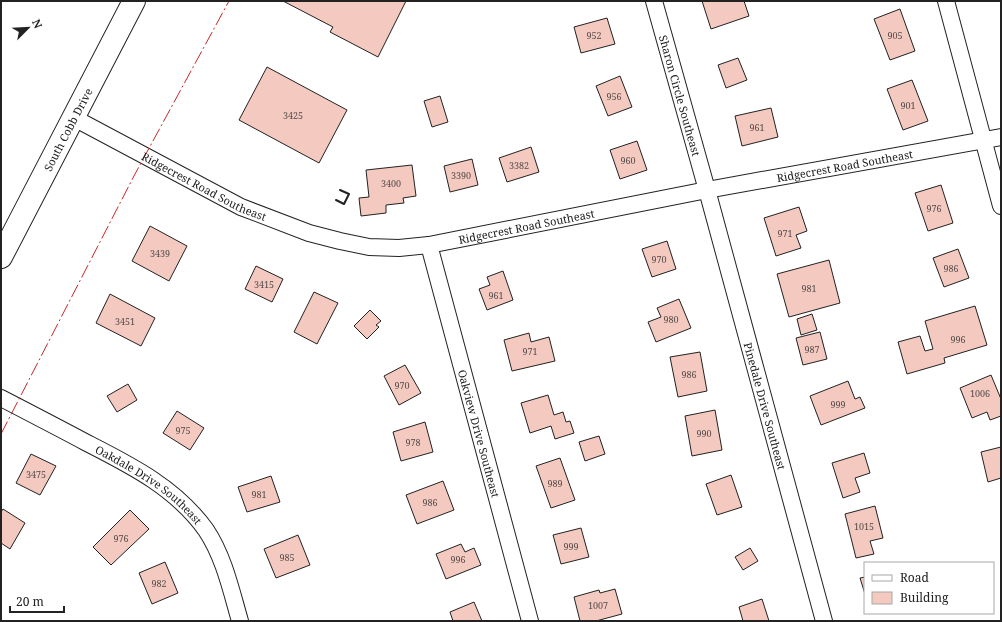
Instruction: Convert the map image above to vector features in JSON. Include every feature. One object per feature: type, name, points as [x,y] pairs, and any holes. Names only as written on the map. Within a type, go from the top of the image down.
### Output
[{"type":"main road","name":"South Cobb Drive","points":[[1,257],[134,1]]},
{"type":"street","name":"Sharon Circle Southeast","points":[[654,1],[707,190]]},
{"type":"street","points":[[946,1],[1001,206]]},
{"type":"street","name":"Ridgecrest Road Southeast","points":[[74,118],[241,207],[309,233],[368,247],[399,248],[430,245],[707,190],[1001,138]]},
{"type":"street","name":"Pinedale Drive Southeast","points":[[707,190],[824,621]]},
{"type":"street","name":"Oakview Drive Southeast","points":[[430,245],[530,621]]},
{"type":"street","name":"Oakdale Drive Southeast","points":[[1,398],[134,467],[156,481],[190,509],[216,548],[224,568],[240,621]]},
{"type":"building","points":[[283,1],[406,1],[378,57],[330,32],[333,27]]},
{"type":"building","points":[[702,1],[744,1],[749,16],[711,29]]},
{"type":"building","points":[[900,9],[915,51],[890,60],[874,19]]},
{"type":"building","points":[[607,18],[615,44],[581,53],[574,27]]},
{"type":"building","points":[[738,58],[747,80],[726,88],[718,65]]},
{"type":"building","points":[[267,67],[347,110],[319,163],[239,120]]},
{"type":"building","points":[[620,76],[632,107],[608,116],[596,86]]},
{"type":"building","points":[[912,80],[928,121],[903,130],[887,89]]},
{"type":"building","points":[[440,96],[448,122],[432,127],[424,101]]},
{"type":"building","points":[[771,108],[778,137],[742,146],[735,116]]},
{"type":"building","points":[[637,141],[647,170],[620,179],[610,150]]},
{"type":"building","points":[[531,147],[539,172],[507,182],[499,158]]},
{"type":"building","points":[[472,159],[478,185],[450,192],[444,166]]},
{"type":"building","points":[[412,165],[416,196],[403,198],[404,203],[386,205],[386,213],[361,216],[359,198],[369,197],[366,170]]},
{"type":"building","points":[[941,185],[953,223],[928,231],[915,193]]},
{"type":"building","points":[[799,207],[807,231],[796,235],[801,248],[776,256],[764,218]]},
{"type":"building","points":[[150,226],[187,246],[169,281],[132,261]]},
{"type":"building","points":[[667,241],[676,269],[652,277],[642,249]]},
{"type":"building","points":[[958,249],[969,278],[944,287],[933,258]]},
{"type":"building","points":[[829,260],[840,303],[789,317],[777,274]]},
{"type":"building","points":[[256,266],[283,279],[272,302],[245,289]]},
{"type":"building","points":[[503,271],[513,300],[487,310],[479,289],[490,285],[487,277]]},
{"type":"building","points":[[314,292],[338,303],[317,344],[294,332]]},
{"type":"building","points":[[110,294],[155,318],[141,346],[96,323]]},
{"type":"building","points":[[679,299],[691,328],[656,342],[648,322],[661,317],[657,308]]},
{"type":"building","points":[[975,306],[987,345],[944,358],[945,363],[907,374],[898,342],[920,336],[925,351],[933,349],[925,321]]},
{"type":"building","points":[[370,310],[381,321],[376,325],[379,327],[367,339],[354,326]]},
{"type":"building","points":[[812,314],[817,330],[801,335],[797,319]]},
{"type":"building","points":[[820,332],[827,359],[803,365],[796,338]]},
{"type":"building","points":[[529,333],[531,342],[549,337],[555,361],[512,371],[504,340]]},
{"type":"building","points":[[700,352],[707,391],[678,397],[670,357]]},
{"type":"building","points":[[405,365],[421,393],[399,405],[384,376]]},
{"type":"building","points":[[991,375],[1001,399],[1001,416],[990,420],[987,412],[972,418],[960,388]]},
{"type":"building","points":[[848,381],[855,399],[860,397],[865,408],[821,425],[810,396]]},
{"type":"building","points":[[128,384],[137,400],[117,412],[107,396]]},
{"type":"building","points":[[548,395],[554,415],[563,412],[566,422],[570,421],[574,433],[555,439],[551,426],[530,433],[521,403]]},
{"type":"building","points":[[715,410],[722,450],[692,456],[685,416]]},
{"type":"building","points":[[177,411],[204,428],[190,450],[163,433]]},
{"type":"building","points":[[425,422],[433,452],[401,461],[393,432]]},
{"type":"building","points":[[599,436],[605,454],[585,461],[579,442]]},
{"type":"building","points":[[1001,447],[1001,478],[988,482],[981,452]]},
{"type":"building","points":[[864,453],[870,473],[855,478],[860,492],[843,498],[832,463]]},
{"type":"building","points":[[31,454],[56,466],[40,495],[16,483]]},
{"type":"building","points":[[560,458],[575,500],[551,508],[536,466]]},
{"type":"building","points":[[731,475],[742,507],[717,515],[706,484]]},
{"type":"building","points":[[271,476],[280,502],[247,512],[238,487]]},
{"type":"building","points":[[443,481],[454,510],[417,524],[406,495]]},
{"type":"building","points":[[875,506],[883,538],[870,541],[874,554],[856,558],[845,514]]},
{"type":"building","points":[[3,509],[25,523],[10,549],[1,543],[1,512]]},
{"type":"building","points":[[130,510],[149,529],[111,565],[93,547]]},
{"type":"building","points":[[581,528],[589,557],[561,564],[553,535]]},
{"type":"building","points":[[298,535],[310,565],[276,578],[264,549]]},
{"type":"building","points":[[461,544],[465,552],[474,548],[481,565],[446,579],[436,554]]},
{"type":"building","points":[[750,548],[758,561],[743,570],[735,557]]},
{"type":"building","points":[[165,562],[178,593],[152,604],[139,573]]},
{"type":"building","points":[[864,577],[864,591],[860,578]]},
{"type":"building","points":[[615,589],[622,614],[596,621],[580,621],[574,597],[599,590],[600,593]]},
{"type":"building","points":[[762,599],[769,621],[743,621],[739,607]]},
{"type":"building","points":[[474,602],[482,621],[453,621],[450,612]]},
{"type":"wall","points":[[336,200],[344,204],[349,194],[340,190]]},
{"type":"power","points":[[1,434],[135,174],[229,1]]}]
